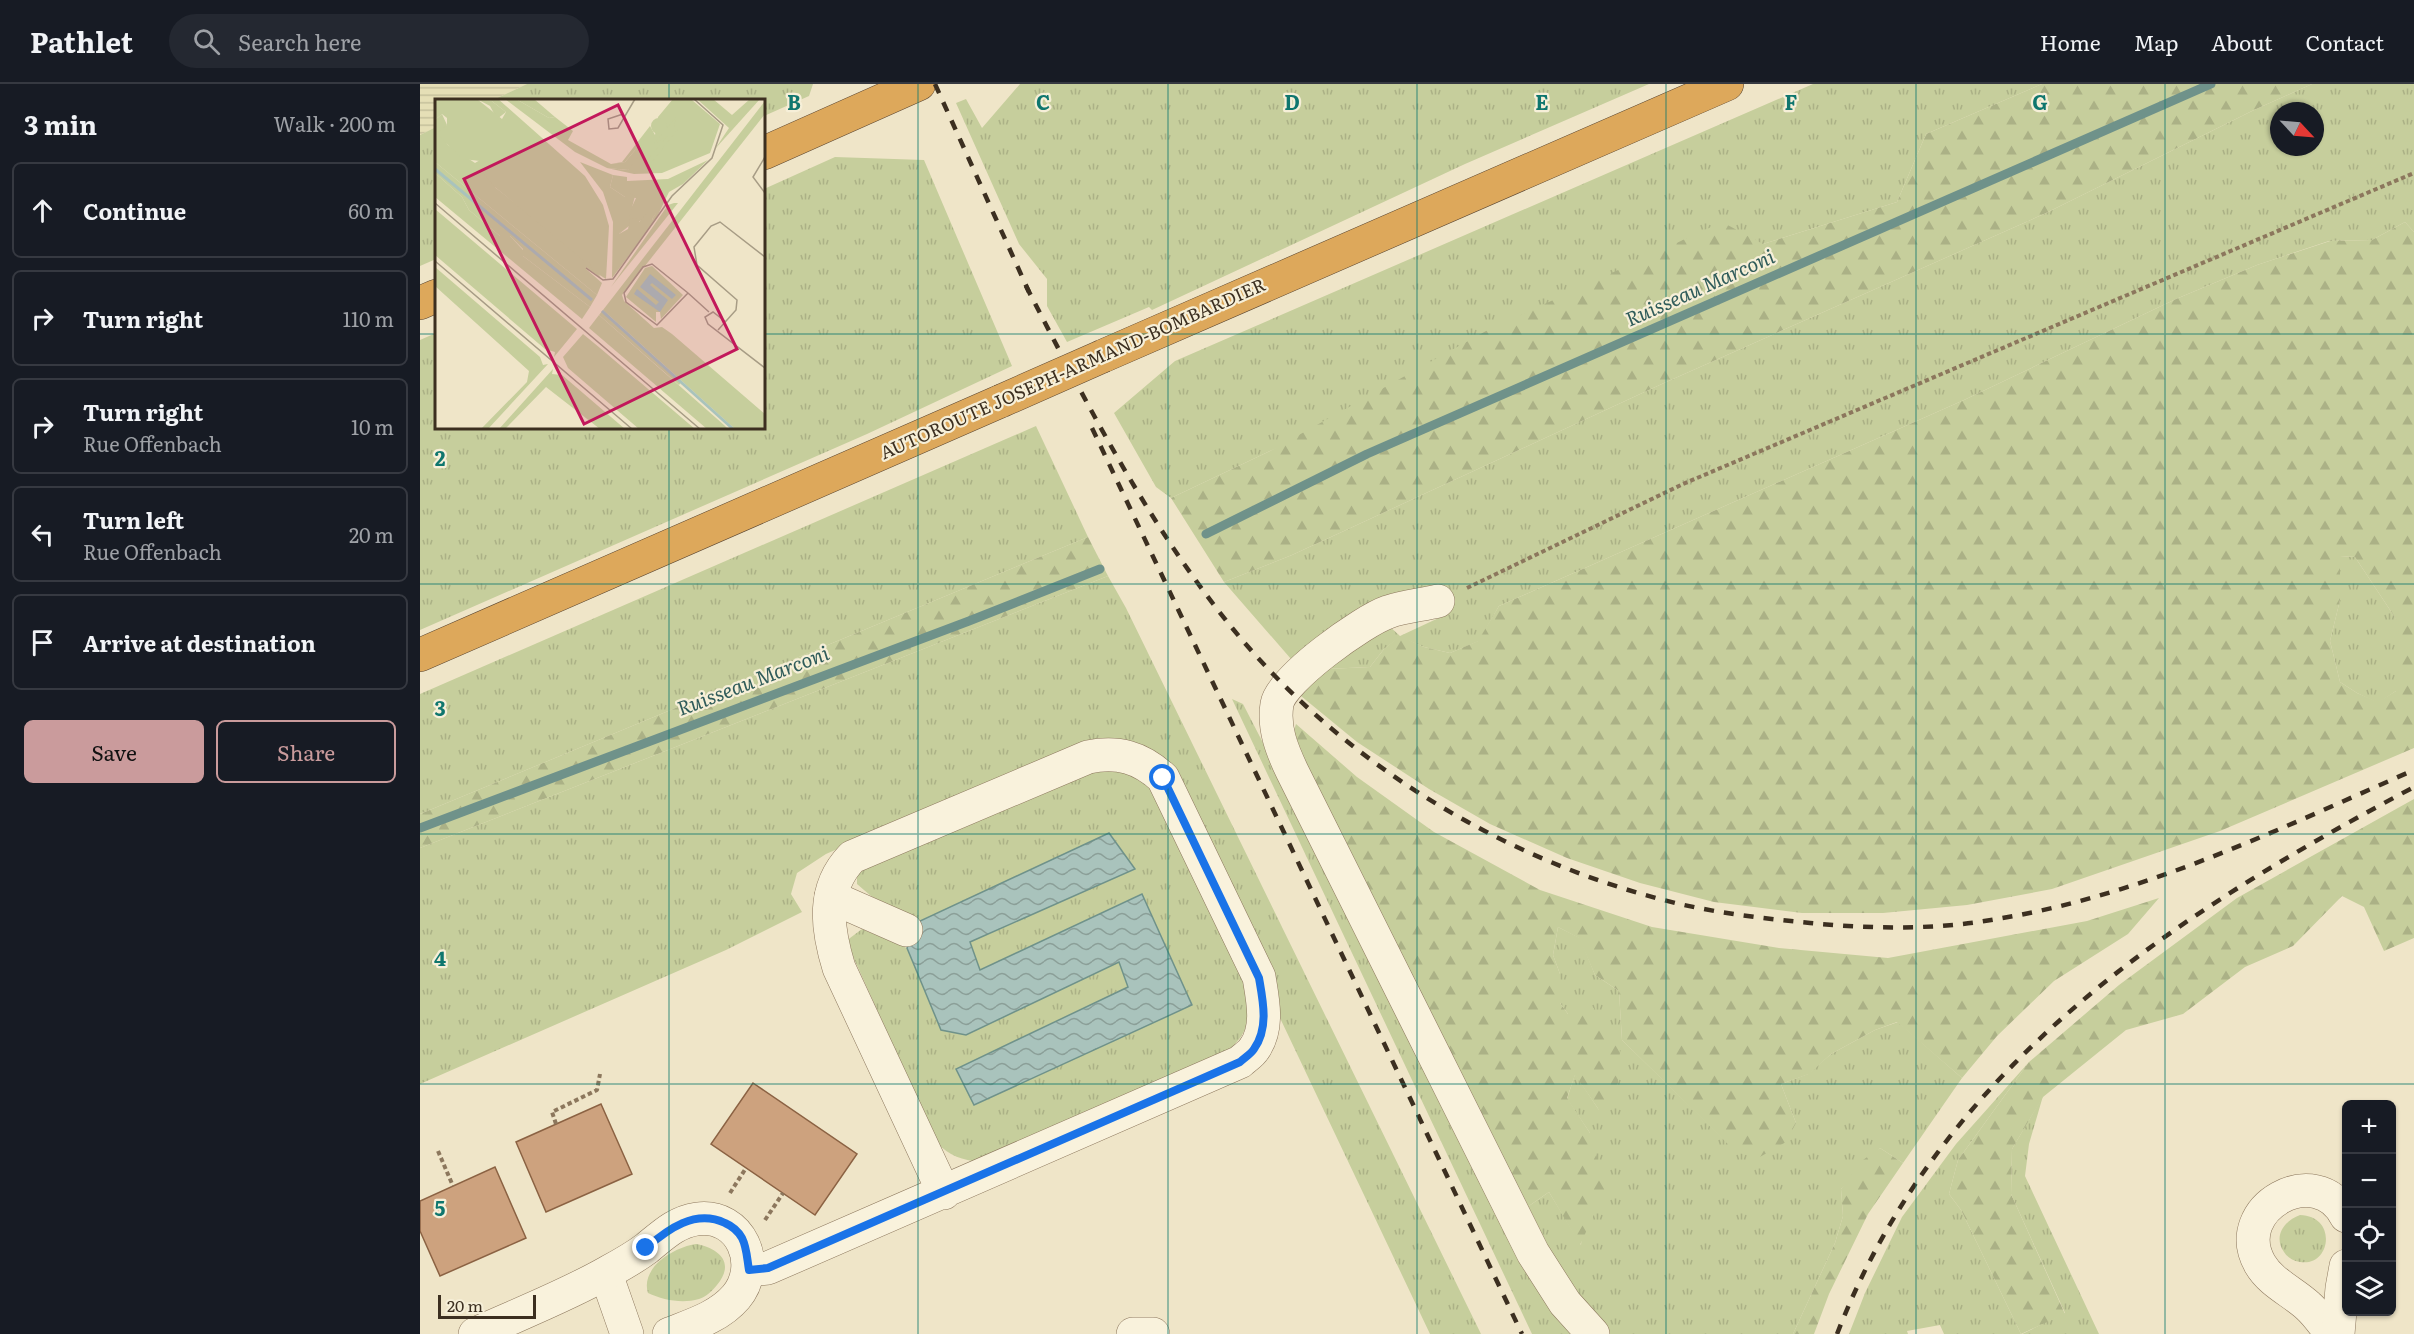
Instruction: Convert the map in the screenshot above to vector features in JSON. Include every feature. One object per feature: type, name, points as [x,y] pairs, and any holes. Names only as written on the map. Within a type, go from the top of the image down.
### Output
[{"type":"highway","points":[[765,153],[919,84]]},
{"type":"highway","name":"AUTOROUTE JOSEPH-ARMAND-BOMBARDIER","points":[[420,655],[1727,84]]},
{"type":"highway","points":[[420,303],[435,296]]},
{"type":"street","points":[[1438,602],[1390,611],[1373,618],[1303,670],[1286,687],[1277,703],[1276,722],[1279,739],[1292,771],[1528,1244],[1565,1303],[1593,1334]]},
{"type":"street","points":[[749,1270],[768,1268],[944,1193],[1240,1062],[1254,1050],[1264,1026],[1259,978],[1163,778],[1150,767],[1107,753],[1088,757],[852,857],[841,868],[832,886],[828,912],[830,938],[839,968],[944,1193]]},
{"type":"street","points":[[831,897],[906,930]]},
{"type":"street","points":[[2332,1334],[2309,1307],[2268,1276],[2259,1263],[2254,1248],[2255,1233],[2259,1218],[2268,1205],[2281,1196],[2297,1191],[2315,1192],[2331,1198],[2342,1209]]},
{"type":"street","points":[[475,1334],[606,1274],[678,1224],[704,1218],[722,1222],[739,1233],[746,1249],[749,1270],[740,1291],[724,1308],[706,1319],[669,1334]]},
{"type":"street","points":[[606,1274],[627,1334]]},
{"type":"street","points":[[2338,1334],[2342,1288]]},
{"type":"street","points":[[1133,1334],[1152,1334]]},
{"type":"path","points":[[1438,602],[1683,484],[2414,173]]},
{"type":"path","points":[[556,1124],[552,1112],[597,1089],[600,1074]]},
{"type":"path","points":[[438,1151],[453,1186]]},
{"type":"shaded area","points":[[420,84],[527,84],[495,99],[435,99],[435,128],[420,135]]},
{"type":"green space","points":[[527,84],[813,84],[809,96],[765,116],[765,99],[495,99]]},
{"type":"green space","points":[[1020,84],[1649,84],[1465,164],[1152,310],[1149,307],[1067,342],[1047,306],[1047,279],[1019,244],[956,103],[966,99],[982,128]]},
{"type":"green space","points":[[1813,84],[2042,84],[1926,134],[1897,202],[1763,244],[1270,451],[1171,498],[1156,487],[1114,413],[1175,361]]},
{"type":"green space","points":[[2042,84],[2312,84],[2270,102],[2044,214],[1664,383],[1292,555],[1224,582],[1171,498],[1270,451],[1486,331],[1722,222],[1763,244],[1897,202],[1926,134]]},
{"type":"green space","points":[[2312,84],[2414,84],[2414,232],[2405,222],[2372,240],[2329,241],[2257,265],[2176,299],[1964,400],[1499,606],[1479,641],[1450,653],[1424,647],[1400,637],[1384,649],[1370,667],[1326,669],[1388,625],[1400,636],[1445,615],[1358,616],[1291,659],[1224,582],[1292,555],[1664,383],[2044,214],[2270,103],[2270,156],[2324,156],[2324,102],[2272,102]]},
{"type":"green space","points":[[435,128],[435,259],[420,266],[420,135]]},
{"type":"green space","points":[[835,157],[924,160],[1012,366],[867,434],[420,630],[420,340],[435,333],[435,429],[765,429],[765,189]]},
{"type":"green space","points":[[2405,222],[2414,232],[2414,748],[2220,831],[2052,889],[1967,905],[1883,913],[1802,913],[1714,902],[1640,883],[1567,858],[1490,824],[1429,789],[1357,742],[1301,696],[1326,669],[1370,667],[1384,649],[1400,636],[1424,647],[1450,653],[1478,641],[1499,606],[1964,400],[2176,299],[2257,265],[2330,241],[2372,240]],"holes":[[[2340,556],[2355,557],[2396,619],[2396,691],[2378,702],[2357,693],[2340,682],[2330,641],[2340,600]]]},
{"type":"green space","points":[[1036,426],[1088,537],[420,814],[420,694]]},
{"type":"green space","points":[[1088,537],[1108,576],[420,848],[420,814]]},
{"type":"green space","points":[[2340,556],[2355,557],[2396,619],[2396,691],[2378,703],[2340,682],[2330,641],[2340,600]]},
{"type":"green space","points":[[1108,576],[1126,608],[1481,1334],[1430,1334],[1280,1018],[1278,997],[1166,765],[1028,765],[826,854],[797,873],[791,894],[802,912],[726,950],[420,1084],[420,848]]},
{"type":"green space","points":[[1232,699],[1243,704],[1347,906],[1580,1334],[1532,1334]]},
{"type":"green space","points":[[1296,724],[1357,777],[1434,832],[1540,890],[1652,927],[1779,948],[1888,958],[2087,921],[2159,898],[2128,934],[2054,981],[1997,1036],[1962,1078],[1897,1022],[1875,1030],[1831,1054],[1809,1074],[1781,1084],[1796,1123],[1786,1142],[1758,1158],[1736,1152],[1622,1040],[1619,991],[1595,975],[1579,938],[1558,927],[1553,955],[1560,974],[1560,1003],[1568,1014],[1590,1004],[1606,1022],[1620,1048],[1618,1083],[1599,1110],[1575,1075],[1567,1098],[1590,1133],[1606,1188],[1580,1245],[1549,1192],[1526,1208],[1291,739]]},
{"type":"green space","points":[[1098,766],[1116,767],[1147,781],[1247,985],[1249,1008],[1246,1025],[1238,1040],[1222,1056],[980,1162],[962,1159],[937,1143],[846,941],[862,929],[907,948],[920,921],[871,896],[857,884],[857,874],[860,868]]},
{"type":"green space","points":[[2414,799],[2414,938],[2384,951],[2364,907],[2342,896],[2293,946],[2245,967],[2183,1014],[2126,1030],[2043,1097],[2012,1149],[2011,1194],[2065,1314],[2021,1334],[1961,1210],[1949,1194],[1958,1160],[2029,1062],[2119,985],[2237,898]]},
{"type":"green space","points":[[1558,927],[1580,938],[1595,975],[1619,991],[1622,1040],[1737,1152],[1796,1123],[1781,1084],[1808,1074],[1831,1054],[1875,1030],[1898,1022],[1962,1078],[1903,1163],[1880,1148],[1841,1189],[1843,1216],[1835,1243],[1793,1334],[1609,1334],[1579,1306],[1526,1208],[1549,1192],[1581,1245],[1590,1133],[1567,1099],[1575,1074],[1599,1110],[1568,1014],[1560,1003],[1560,974],[1553,955]]},
{"type":"green space","points":[[2029,1062],[1958,1160],[1949,1194],[1961,1210],[2021,1334],[1944,1334],[1940,1325],[1907,1331],[1908,1334],[1849,1334],[1865,1293],[1902,1217],[1956,1144]]},
{"type":"green space","points":[[2043,1096],[2029,1144],[2025,1176],[2099,1334],[2022,1334],[2065,1313],[2011,1194],[2012,1149]]},
{"type":"green space","points":[[1880,1148],[1903,1163],[1868,1214],[1829,1294],[1814,1334],[1793,1334],[1835,1243],[1843,1216],[1841,1189],[1863,1160]]},
{"type":"green space","points":[[2300,1215],[2320,1223],[2325,1232],[2324,1250],[2310,1261],[2293,1260],[2285,1254],[2281,1246],[2280,1235],[2285,1225]]},
{"type":"green space","points":[[696,1244],[711,1249],[722,1257],[725,1269],[717,1285],[702,1298],[686,1301],[660,1298],[648,1293],[649,1275],[654,1267],[678,1249]]},
{"type":"water","points":[[1109,833],[1135,869],[970,942],[980,970],[1142,894],[1192,1005],[974,1105],[956,1069],[1128,987],[1119,962],[966,1035],[941,1030],[907,948],[920,921]]},
{"type":"building","points":[[753,1083],[857,1154],[815,1215],[711,1144]]},
{"type":"building","points":[[601,1104],[632,1174],[546,1212],[516,1142]]},
{"type":"building","points":[[495,1167],[526,1238],[440,1276],[420,1231],[420,1201]]},
{"type":"waterway","name":"Ruisseau Marconi","points":[[1206,534],[1367,454],[2211,84]]},
{"type":"waterway","name":"Ruisseau Marconi","points":[[420,828],[969,621],[1100,569]]},
{"type":"railway","points":[[935,84],[1029,292]]},
{"type":"railway","points":[[1026,286],[1072,375],[1146,506],[1202,589],[1277,679],[1326,724],[1379,766],[1436,803],[1495,836],[1556,864],[1620,887],[1699,908],[1747,916],[1833,925],[1927,927],[1974,923],[2052,908],[2158,877],[2261,837],[2414,770]]},
{"type":"railway","points":[[1092,428],[1522,1334]]},
{"type":"railway","points":[[1837,1334],[1882,1239],[1937,1154],[2001,1077],[2073,1008],[2152,946],[2236,889],[2414,787]]},
{"type":"route","points":[[646,1248],[678,1224],[704,1218],[713,1219],[732,1226],[739,1233],[746,1249],[749,1270],[768,1268],[1240,1062],[1254,1050],[1264,1026],[1259,978],[1163,778]]}]
